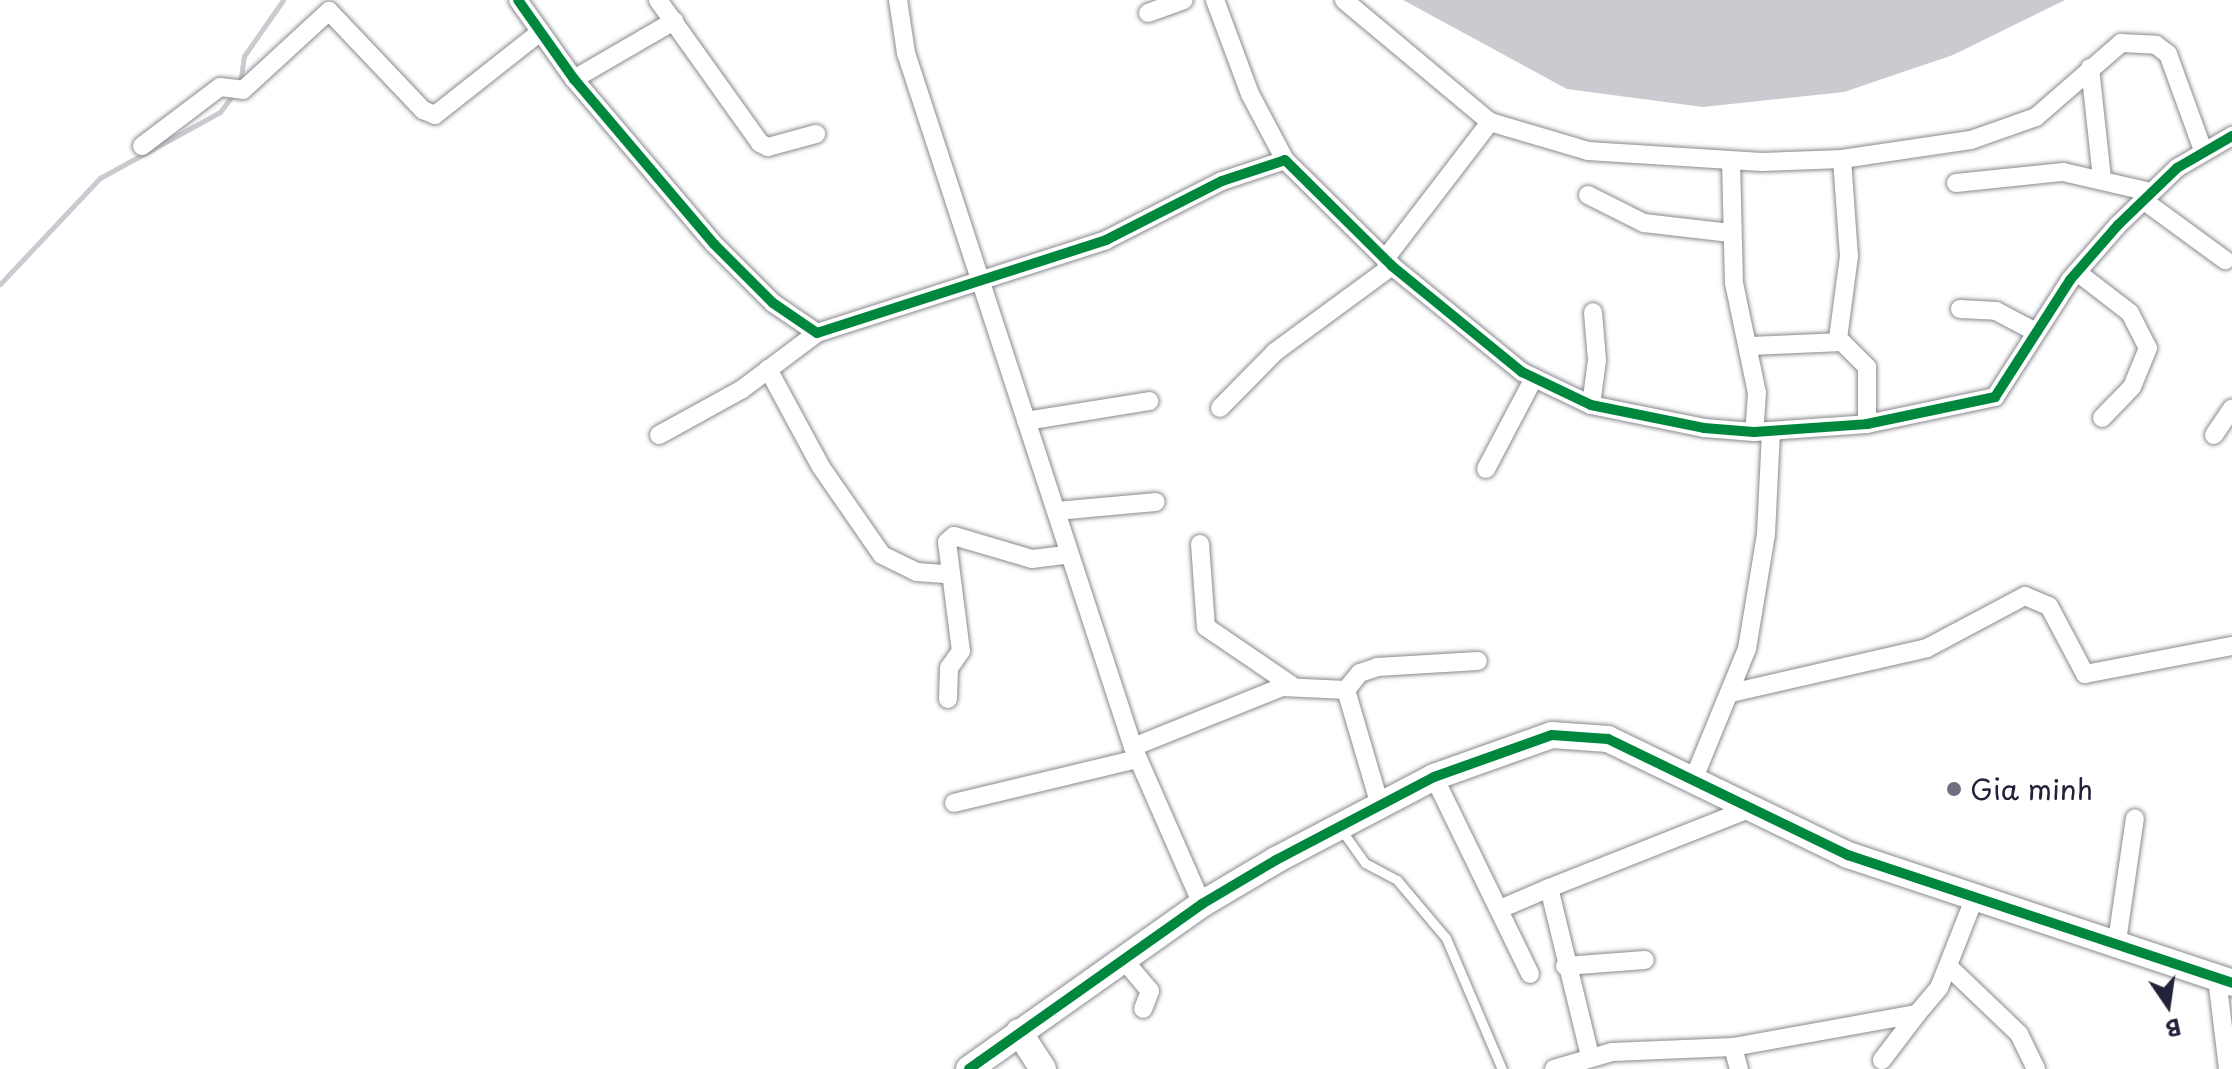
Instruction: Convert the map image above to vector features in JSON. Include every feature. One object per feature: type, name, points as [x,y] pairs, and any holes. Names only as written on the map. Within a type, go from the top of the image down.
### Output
[{"type":"street","points":[[518,0],[574,79],[714,244],[773,303],[817,333]]},
{"type":"street","points":[[658,0],[760,143],[768,147],[816,134]]},
{"type":"street","points":[[898,0],[906,53],[1135,753],[1202,904]]},
{"type":"street","points":[[1148,13],[1184,0]]},
{"type":"street","points":[[1215,0],[1250,94],[1285,160],[1388,262],[1534,378],[1591,405],[1662,422],[1763,432],[1867,424],[1995,397],[2077,272],[2146,196],[2203,150],[2232,136]]},
{"type":"street","points":[[1344,0],[1490,122],[1588,151],[1731,161],[1842,159],[2022,125],[2121,43],[2156,45],[2177,71],[2203,150]]},
{"type":"street","points":[[142,146],[220,87],[243,90],[329,11],[423,110],[435,115],[540,32]]},
{"type":"street","points":[[574,79],[674,21]]},
{"type":"street","points":[[2090,68],[2102,179]]},
{"type":"street","points":[[1220,408],[1275,352],[1388,262],[1490,122]]},
{"type":"street","points":[[1839,342],[1849,256],[1842,159]]},
{"type":"street","points":[[659,435],[768,369],[817,333],[978,278],[1106,240],[1222,181],[1285,160]]},
{"type":"street","points":[[1694,778],[1731,693],[1751,628],[1766,534],[1763,432],[1730,233],[1731,161]]},
{"type":"street","points":[[1956,183],[2048,171],[2102,179],[2146,196],[2225,260]]},
{"type":"street","points":[[1588,195],[1644,223],[1730,233]]},
{"type":"street","points":[[2077,272],[2130,313],[2148,348],[2132,387],[2102,418]]},
{"type":"street","points":[[1960,309],[1996,311],[2036,332]]},
{"type":"street","points":[[1591,405],[1597,360],[1593,312]]},
{"type":"street","points":[[1748,346],[1839,342],[1867,367],[1867,424]]},
{"type":"street","points":[[768,369],[821,467],[882,555],[917,572],[948,574]]},
{"type":"street","points":[[1486,469],[1534,378]]},
{"type":"street","points":[[1026,421],[1149,401]]},
{"type":"street","points":[[2214,435],[2232,408]]},
{"type":"street","points":[[1057,511],[1156,502]]},
{"type":"street","points":[[948,699],[949,668],[961,651],[948,574],[947,542],[954,536],[1007,556],[1070,554]]},
{"type":"street","points":[[1200,544],[1206,627],[1291,685]]},
{"type":"street","points":[[1731,693],[1927,648],[2025,596],[2049,606],[2085,674],[2232,646]]},
{"type":"street","points":[[1346,690],[1360,673],[1377,667],[1478,661]]},
{"type":"street","points":[[954,803],[1135,753],[1291,685],[1346,690]]},
{"type":"street","points":[[1346,690],[1379,802]]},
{"type":"street","points":[[969,1069],[1202,904],[1379,802],[1517,743],[1589,735],[1694,778],[1749,809],[1848,855],[2116,948],[2225,981],[2228,1069]]},
{"type":"street","points":[[1434,777],[1530,974]]},
{"type":"street","points":[[1500,909],[1749,809]]},
{"type":"street","points":[[2116,948],[2135,818]]},
{"type":"street","points":[[1549,888],[1565,966],[1590,1056]]},
{"type":"street","points":[[1882,1060],[1949,967],[1974,899]]},
{"type":"street","points":[[1123,959],[1150,991],[1143,1009]]},
{"type":"street","points":[[1565,966],[1645,960]]},
{"type":"street","points":[[1949,967],[2019,1034],[2036,1069]]},
{"type":"street","points":[[1554,1069],[1590,1056],[1733,1047],[1917,1014]]},
{"type":"street","points":[[1019,1032],[1043,1069]]},
{"type":"street","points":[[1733,1047],[1739,1069]]},
{"type":"street","points":[[1650,1051],[1656,1069]]},
{"type":"lane","points":[[1338,825],[1365,863],[1397,880],[1446,938],[1502,1069]]},
{"type":"shaded area","points":[[1403,0],[2065,0],[1953,55],[1844,92],[1703,107],[1567,89]]},
{"type":"waterway","points":[[240,84],[244,56],[283,0]]},
{"type":"waterway","points":[[0,284],[100,178],[220,112],[235,92]]},
{"type":"cycle path","points":[[518,0],[574,79],[714,244],[773,303],[817,333],[1106,240],[1222,181],[1285,160],[1392,266],[1522,372],[1591,405],[1704,428],[1754,432],[1867,424],[1995,397],[2070,280],[2118,225],[2177,168],[2232,136]]},
{"type":"cycle path","points":[[969,1069],[1202,904],[1276,860],[1434,777],[1552,735],[1608,739],[1848,855],[2232,983]]},
{"type":"place","name":"Gia minh","points":[[1954,789]]}]
